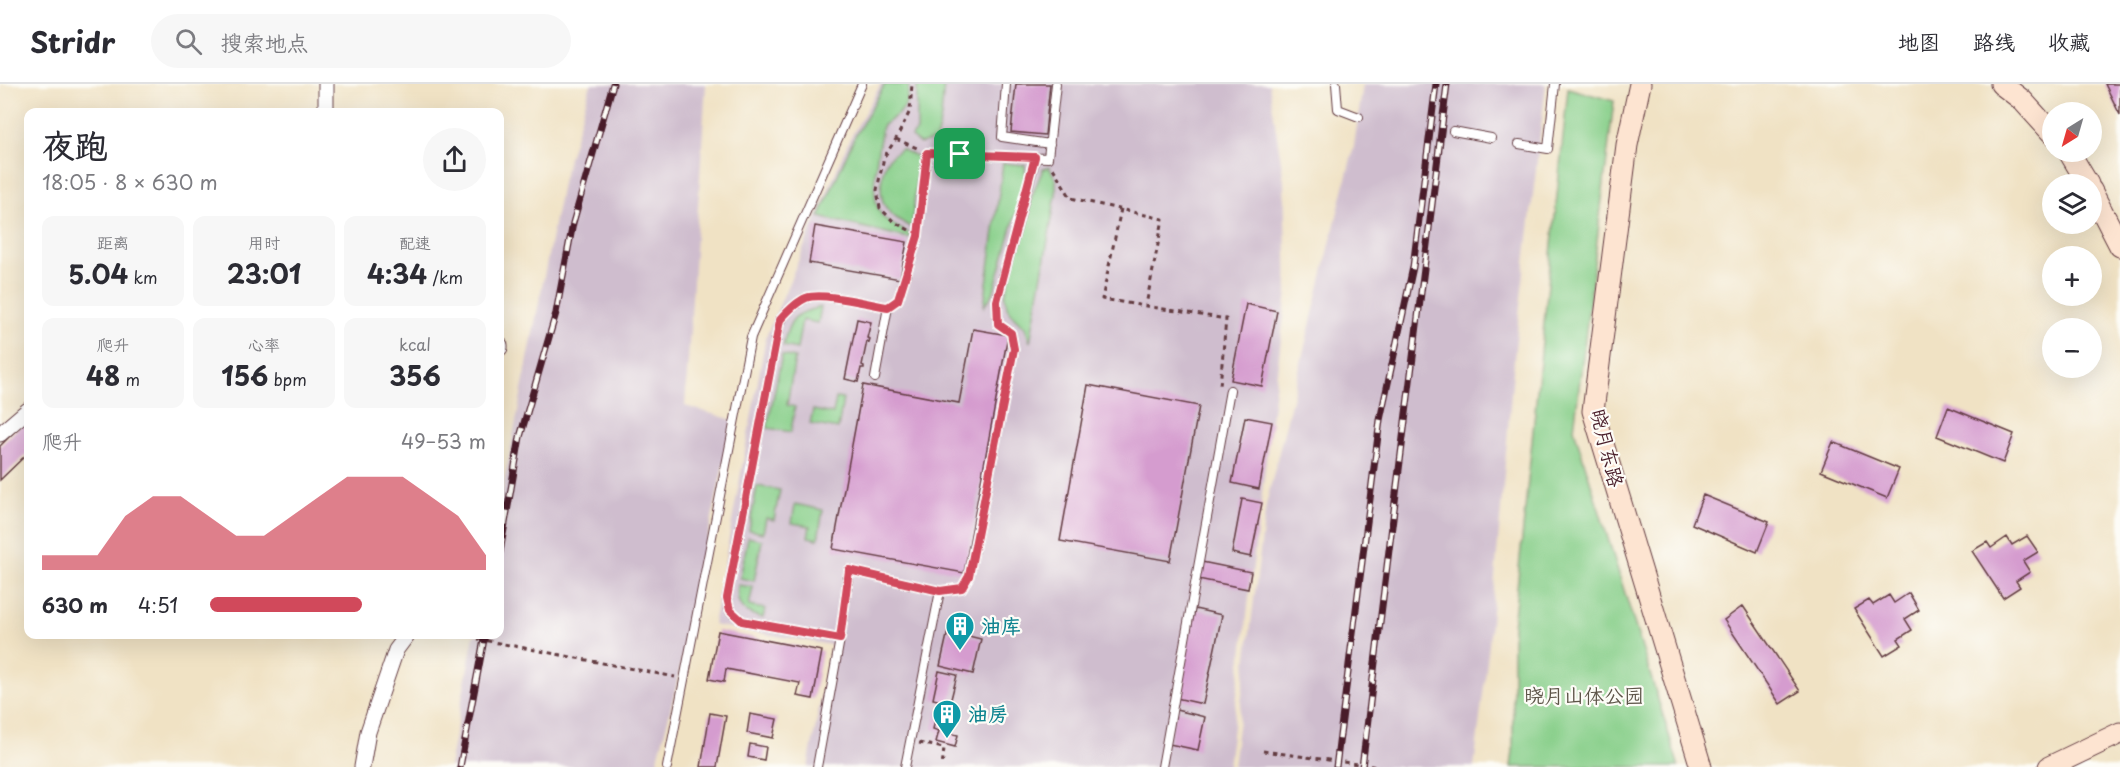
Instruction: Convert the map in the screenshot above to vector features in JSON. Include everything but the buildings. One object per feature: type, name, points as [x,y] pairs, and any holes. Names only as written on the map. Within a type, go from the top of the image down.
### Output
[{"type":"street","points":[[326,84],[326,108]]},
{"type":"street","name":"晓月东路","points":[[1640,84],[1627,145],[1593,411],[1701,767]]},
{"type":"street","points":[[2001,84],[2022,100],[2042,122]]},
{"type":"street","points":[[2102,211],[2120,246]]},
{"type":"street","points":[[0,434],[24,413]]},
{"type":"street","points":[[363,767],[368,732],[396,650],[404,639]]},
{"type":"street","points":[[2049,767],[2120,733]]},
{"type":"lane","points":[[667,767],[751,338],[862,84]]},
{"type":"lane","points":[[1006,84],[1002,137],[1050,144]]},
{"type":"lane","points":[[840,639],[742,621],[730,610],[727,598],[780,320],[806,298],[821,296],[888,307],[898,300],[918,236],[927,153],[1048,158],[1056,84]]},
{"type":"lane","points":[[1336,84],[1338,109],[1359,117]]},
{"type":"lane","points":[[1520,144],[1548,149],[1555,84]]},
{"type":"lane","points":[[1453,131],[1491,138]]},
{"type":"lane","points":[[817,767],[840,639],[849,570],[940,591],[962,588],[969,576],[1014,349],[1011,333],[998,324],[997,301],[1035,157]]},
{"type":"lane","points":[[875,378],[888,307]]},
{"type":"lane","points":[[1162,767],[1230,390]]},
{"type":"lane","points":[[905,767],[940,591]]},
{"type":"path","points":[[912,84],[910,111],[884,158],[877,190],[880,208],[894,222],[918,236]]},
{"type":"path","points":[[896,139],[927,153]]},
{"type":"path","points":[[1048,158],[1071,198],[1163,219],[1146,305]]},
{"type":"path","points":[[1121,209],[1102,299],[1226,319],[1220,387]]},
{"type":"path","points":[[478,639],[685,679]]},
{"type":"path","points":[[909,741],[944,748],[942,767]]},
{"type":"path","points":[[1263,751],[1379,767]]},
{"type":"shaded area","points":[[591,84],[706,84],[685,406],[733,420],[676,687],[656,767],[449,767],[473,639],[504,639],[504,483],[563,178]]},
{"type":"shaded area","points":[[881,84],[1269,84],[1284,181],[1287,292],[1228,767],[808,767],[831,645],[713,625],[766,337],[850,138]]},
{"type":"shaded area","points":[[1363,84],[1546,84],[1515,349],[1489,645],[1474,767],[1233,767],[1266,505],[1354,146]]},
{"type":"green space","points":[[885,84],[909,84],[903,110],[882,126],[874,188],[879,211],[885,219],[910,234],[909,238],[819,217],[854,138]]},
{"type":"green space","points":[[917,84],[944,84],[941,118],[936,140],[920,144],[911,137],[917,131]]},
{"type":"green space","name":"晓月山体公园","points":[[1568,88],[1614,101],[1574,429],[1679,767],[1511,767],[1513,627]]},
{"type":"green space","points":[[901,149],[918,157],[912,228],[889,212],[882,194],[886,162]]},
{"type":"green space","points":[[1003,163],[1025,165],[1026,178],[993,294],[984,306]]},
{"type":"green space","points":[[1049,167],[1056,179],[1056,195],[1030,342],[1025,327],[1007,307],[1005,295],[1031,198],[1043,169]]},
{"type":"green space","points":[[821,307],[818,323],[802,320],[797,349],[783,346],[790,323],[798,315]]},
{"type":"green space","points":[[782,355],[795,358],[787,405],[795,407],[791,432],[767,428]]},
{"type":"green space","points":[[836,398],[843,399],[838,429],[810,424],[813,410],[833,414]]},
{"type":"green space","points":[[757,486],[780,490],[774,520],[766,518],[763,533],[749,530]]},
{"type":"green space","points":[[795,504],[823,510],[818,539],[808,537],[810,526],[792,523]]},
{"type":"green space","points":[[748,537],[762,540],[754,581],[740,578]]},
{"type":"green space","points":[[738,585],[753,587],[749,606],[765,609],[763,618],[750,614],[742,608],[738,598]]},
{"type":"railway","points":[[504,529],[520,437],[556,313],[573,223],[613,84]]},
{"type":"railway","points":[[1336,767],[1380,420],[1413,267],[1436,84]]},
{"type":"railway","points":[[1362,767],[1447,84]]},
{"type":"railway","points":[[460,767],[484,639]]},
{"type":"place","name":"油库","points":[[960,652]]},
{"type":"place","name":"油房","points":[[947,740]]},
{"type":"route","points":[[927,153],[960,154],[1035,157],[997,301],[998,324],[1011,333],[1014,349],[969,576],[962,588],[940,591],[849,570],[840,639],[742,621],[730,610],[727,598],[780,320],[806,298],[821,296],[888,307],[898,300],[918,236],[927,153]]}]
